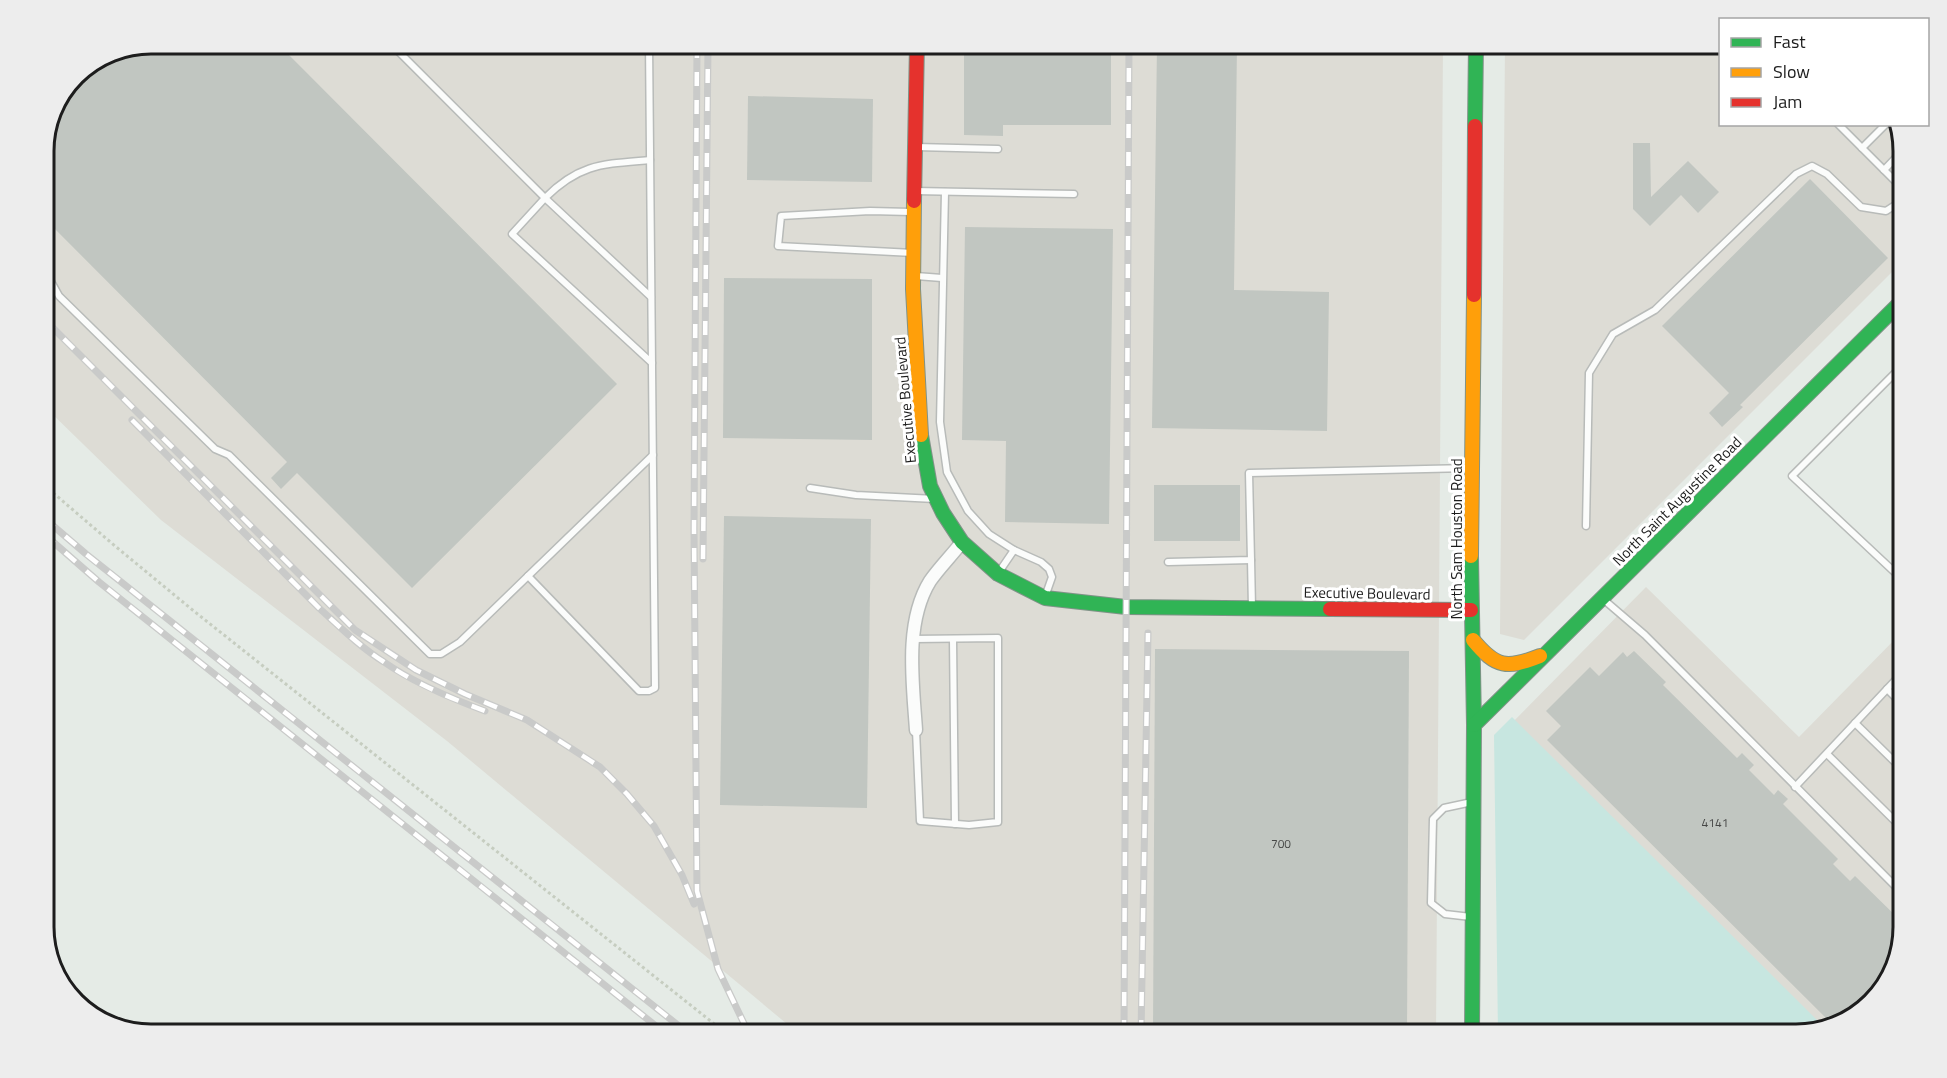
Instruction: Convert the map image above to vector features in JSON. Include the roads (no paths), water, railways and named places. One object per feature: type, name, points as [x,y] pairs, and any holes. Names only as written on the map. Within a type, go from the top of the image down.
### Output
[{"type":"street","name":"Executive Boulevard","points":[[917,54],[913,276],[921,432],[928,478],[936,499],[962,542],[998,574],[1045,597],[1126,607],[1471,610]]},
{"type":"street","name":"North Sam Houston Road","points":[[1472,1024],[1474,725],[1471,610],[1476,54]]},
{"type":"street","name":"North Saint Augustine Road","points":[[1474,725],[1893,310]]},
{"type":"street","points":[[916,730],[912,669],[916,612],[930,582],[962,542]]},
{"type":"street","points":[[1473,640],[1491,661],[1503,665],[1518,665],[1549,652]]},
{"type":"lane","points":[[401,54],[544,198],[651,297]]},
{"type":"lane","points":[[528,576],[639,691],[649,691],[655,688],[649,54]]},
{"type":"lane","points":[[1840,126],[1893,179]]},
{"type":"lane","points":[[1862,148],[1884,126]]},
{"type":"lane","points":[[915,147],[998,148]]},
{"type":"lane","points":[[650,160],[594,165],[567,179],[544,198],[512,234],[652,363]]},
{"type":"lane","points":[[1884,170],[1893,161]]},
{"type":"lane","points":[[1586,526],[1590,373],[1613,334],[1655,310],[1796,174],[1812,166],[1827,174],[1861,207],[1886,210],[1893,206]]},
{"type":"lane","points":[[915,191],[1074,194]]},
{"type":"lane","points":[[945,192],[940,422],[947,472],[968,511],[989,534],[1014,550],[1041,562],[1049,569],[1052,577],[1045,597]]},
{"type":"lane","points":[[914,212],[870,211],[781,216],[778,246],[914,253]]},
{"type":"lane","points":[[913,276],[942,278]]},
{"type":"lane","points":[[54,287],[59,296],[215,449],[229,455],[430,654],[441,654],[460,642],[653,454]]},
{"type":"lane","points":[[1893,375],[1792,476],[1893,571]]},
{"type":"lane","points":[[1252,608],[1249,472],[1472,468]]},
{"type":"lane","points":[[928,478],[947,472]]},
{"type":"lane","points":[[810,488],[856,495],[936,499]]},
{"type":"lane","points":[[998,574],[1014,550]]},
{"type":"lane","points":[[1168,562],[1251,560]]},
{"type":"lane","points":[[1602,598],[1645,635],[1893,883]]},
{"type":"lane","points":[[914,639],[998,638],[998,822],[955,824],[920,821],[916,730]]},
{"type":"lane","points":[[953,639],[955,824]]},
{"type":"lane","points":[[1795,787],[1893,683]]},
{"type":"lane","points":[[1887,689],[1893,695]]},
{"type":"lane","points":[[1855,723],[1893,759]]},
{"type":"lane","points":[[1827,754],[1893,818]]},
{"type":"lane","points":[[1472,917],[1445,914],[1431,903],[1433,819],[1444,808],[1473,802]]},
{"type":"railway","points":[[697,54],[694,529],[697,891],[718,969],[744,1024]]},
{"type":"railway","points":[[703,559],[708,54]]},
{"type":"railway","points":[[1124,1024],[1129,54]]},
{"type":"railway","points":[[54,329],[355,630],[416,670],[527,720],[600,767],[654,826],[682,875],[694,904]]},
{"type":"railway","points":[[132,420],[319,608],[358,643],[408,677],[485,711]]},
{"type":"railway","points":[[54,527],[676,1024]]},
{"type":"railway","points":[[54,543],[99,582],[653,1024]]},
{"type":"railway","points":[[1141,1024],[1148,633]]}]
